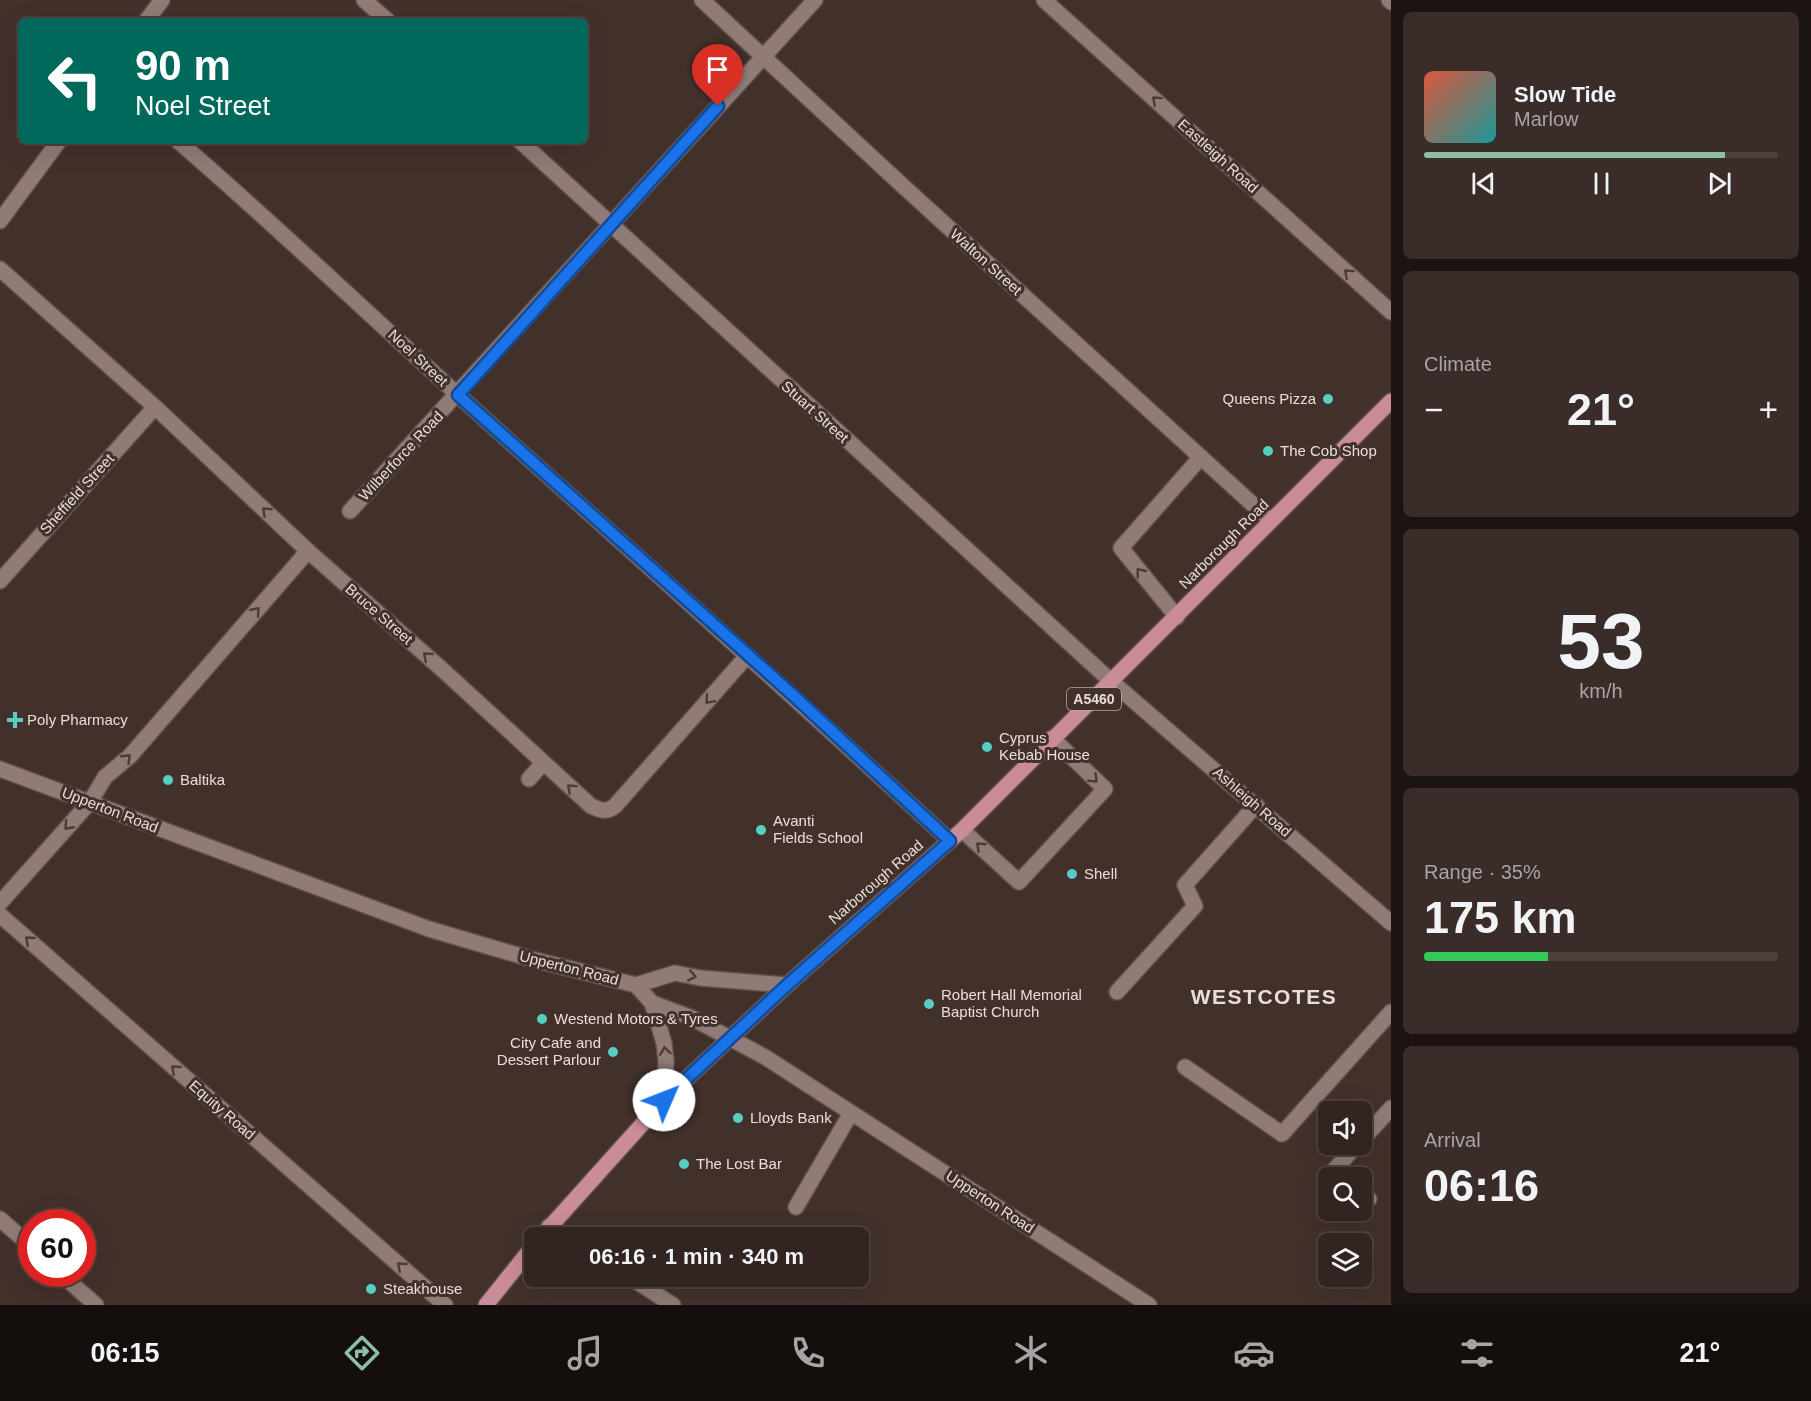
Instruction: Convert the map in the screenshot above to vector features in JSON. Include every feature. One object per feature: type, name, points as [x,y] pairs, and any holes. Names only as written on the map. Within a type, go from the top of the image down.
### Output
[{"type":"main road","name":"Narborough Road","points":[[549,1227],[664,1100],[787,985],[962,830],[1391,402]]},
{"type":"main road","points":[[486,1305],[524,1258]]},
{"type":"street","points":[[148,18],[162,0]]},
{"type":"street","points":[[364,0],[384,18]]},
{"type":"street","name":"Walton Street","points":[[702,0],[1271,521]]},
{"type":"street","name":"Wilberforce Road","points":[[350,512],[815,0]]},
{"type":"street","name":"Eastleigh Road","points":[[1044,0],[1391,312]]},
{"type":"street","points":[[0,221],[57,144]]},
{"type":"street","name":"Noel Street","points":[[182,144],[236,190],[458,395],[794,696],[950,841]]},
{"type":"street","name":"Stuart Street","points":[[523,144],[1112,682]]},
{"type":"street","name":"Bruce Street","points":[[0,269],[591,806],[609,810],[747,656]]},
{"type":"street","name":"Sheffield Street","points":[[0,581],[154,407]]},
{"type":"street","points":[[1177,617],[1120,548],[1201,457]]},
{"type":"street","points":[[0,903],[90,802],[105,777],[130,756],[308,551]]},
{"type":"street","name":"Ashleigh Road","points":[[1112,682],[1391,923]]},
{"type":"street","points":[[962,830],[1019,882],[1105,789],[1052,738]]},
{"type":"street","points":[[528,779],[543,763]]},
{"type":"street","name":"Upperton Road","points":[[0,769],[429,929],[531,959],[636,985],[652,1003],[692,1018],[765,1057],[1149,1305]]},
{"type":"street","points":[[1117,992],[1195,906],[1185,885],[1256,805]]},
{"type":"street","name":"Equity Road","points":[[0,915],[445,1305]]},
{"type":"street","points":[[636,985],[675,973],[700,978],[787,985]]},
{"type":"street","points":[[652,1003],[665,1052],[664,1100]]},
{"type":"street","points":[[1185,1067],[1282,1134],[1391,1012]]},
{"type":"street","points":[[1372,1129],[1391,1108]]},
{"type":"street","points":[[796,1206],[851,1113]]},
{"type":"street","points":[[1337,1167],[1348,1155]]},
{"type":"street","points":[[0,1219],[18,1235]]},
{"type":"street","points":[[76,1287],[96,1305]]},
{"type":"street","points":[[645,1287],[673,1305]]},
{"type":"place","name":"Queens Pizza","points":[[1328,399]]},
{"type":"place","name":"The Cob Shop","points":[[1268,451]]},
{"type":"place","name":"Poly Pharmacy","points":[[15,720]]},
{"type":"place","name":"Cyprus Kebab House","points":[[987,747]]},
{"type":"place","name":"Baltika","points":[[168,780]]},
{"type":"place","name":"Avanti Fields School","points":[[761,830]]},
{"type":"place","name":"Shell","points":[[1072,874]]},
{"type":"place","name":"Robert Hall Memorial Baptist Church","points":[[929,1004]]},
{"type":"place","name":"Westend Motors & Tyres","points":[[542,1019]]},
{"type":"place","name":"City Cafe and Dessert Parlour","points":[[613,1052]]},
{"type":"place","name":"Lloyds Bank","points":[[738,1118]]},
{"type":"place","name":"The Lost Bar","points":[[684,1164]]},
{"type":"place","name":"Steakhouse","points":[[371,1289]]},
{"type":"district","name":"WESTCOTES","points":[[1264,997]]},
{"type":"route","points":[[664,1100],[787,985],[950,841],[794,696],[458,395],[718,106]]}]
